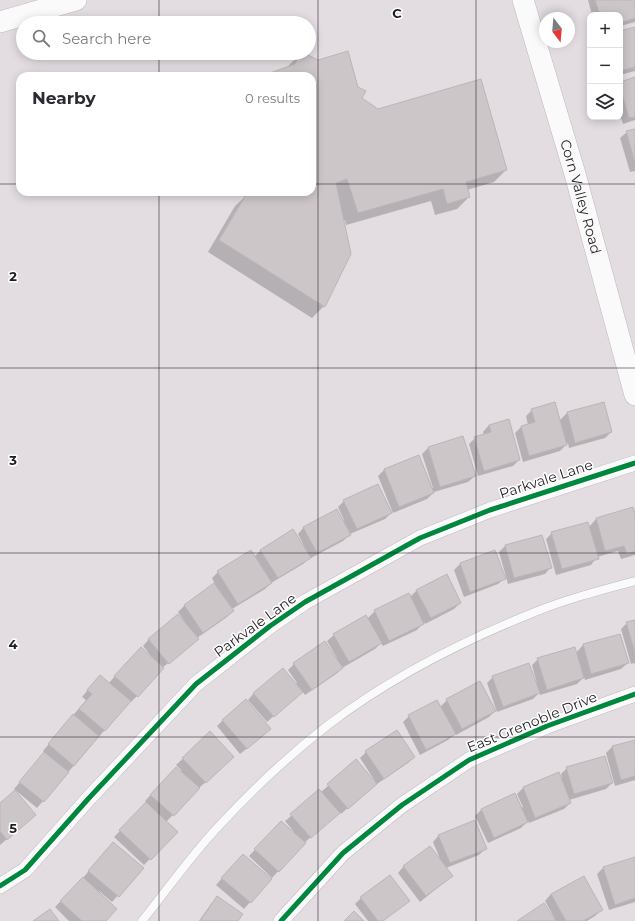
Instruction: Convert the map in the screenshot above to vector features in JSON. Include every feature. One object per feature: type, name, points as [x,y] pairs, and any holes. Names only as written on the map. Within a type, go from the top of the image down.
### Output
[{"type":"main road","points":[[21,16],[76,0]]},
{"type":"main road","name":"Corn Valley Road","points":[[523,0],[575,174],[635,395]]},
{"type":"main road","points":[[0,22],[16,17]]},
{"type":"street","name":"Parkvale Lane","points":[[0,886],[25,870],[89,798],[196,684],[270,626],[305,602],[420,538],[490,510],[635,463]]},
{"type":"street","name":"East Grenoble Drive","points":[[281,921],[343,853],[402,805],[469,760],[547,726],[635,694]]},
{"type":"lane","points":[[142,921],[217,828],[284,761],[353,707],[435,658],[536,611],[591,593],[635,581]]},
{"type":"building","points":[[595,0],[635,0],[635,18],[623,22],[623,12],[599,12]]},
{"type":"building","points":[[635,27],[635,67],[623,70],[623,48],[623,30]]},
{"type":"building","points":[[348,51],[358,87],[366,91],[362,98],[378,109],[481,79],[507,170],[466,182],[470,197],[447,204],[443,189],[358,213],[347,179],[336,183],[351,254],[325,307],[219,240],[245,196],[316,196],[316,72],[273,72],[295,64],[297,60],[318,60]]},
{"type":"building","points":[[635,77],[635,117],[629,118],[623,98],[623,81]]},
{"type":"building","points":[[635,129],[635,162],[626,131]]},
{"type":"building","points":[[555,402],[567,445],[529,456],[521,426],[535,422],[531,409]]},
{"type":"building","points":[[604,402],[612,432],[575,443],[567,412]]},
{"type":"building","points":[[509,419],[520,460],[484,471],[474,437],[491,432],[489,425]]},
{"type":"building","points":[[463,436],[476,476],[440,487],[428,447]]},
{"type":"building","points":[[419,455],[434,493],[399,507],[384,469]]},
{"type":"building","points":[[378,484],[392,513],[357,529],[343,500]]},
{"type":"building","points":[[633,507],[635,513],[635,551],[627,554],[624,546],[605,551],[596,518]]},
{"type":"building","points":[[337,509],[351,535],[317,553],[303,527]]},
{"type":"building","points":[[588,522],[599,559],[562,569],[551,532]]},
{"type":"building","points":[[293,529],[311,558],[278,578],[260,550]]},
{"type":"building","points":[[542,535],[552,568],[514,578],[505,545]]},
{"type":"building","points":[[251,550],[272,583],[238,604],[217,571]]},
{"type":"building","points":[[495,550],[506,579],[470,592],[460,563]]},
{"type":"building","points":[[447,574],[461,603],[431,618],[416,590]]},
{"type":"building","points":[[214,583],[234,611],[203,633],[184,605]]},
{"type":"building","points":[[409,593],[424,624],[389,641],[374,610]]},
{"type":"building","points":[[178,614],[199,639],[169,664],[148,639]]},
{"type":"building","points":[[366,615],[382,643],[349,662],[333,634]]},
{"type":"building","points":[[635,620],[635,653],[626,622]]},
{"type":"building","points":[[620,634],[629,663],[591,674],[583,644]]},
{"type":"building","points":[[325,641],[343,668],[312,690],[293,663]]},
{"type":"building","points":[[141,647],[164,668],[138,697],[114,676]]},
{"type":"building","points":[[575,647],[584,678],[547,690],[537,658]]},
{"type":"building","points":[[529,663],[540,693],[503,707],[492,676]]},
{"type":"building","points":[[283,668],[303,692],[274,717],[253,693]]},
{"type":"building","points":[[100,675],[131,701],[105,731],[79,709],[92,694],[87,690]]},
{"type":"building","points":[[480,681],[496,711],[462,729],[446,699]]},
{"type":"building","points":[[246,699],[271,729],[247,749],[222,720]]},
{"type":"building","points":[[437,700],[456,734],[426,750],[408,715]]},
{"type":"building","points":[[73,714],[99,736],[74,766],[48,744]]},
{"type":"building","points":[[397,730],[415,757],[384,779],[365,751]]},
{"type":"building","points":[[210,731],[234,757],[206,783],[182,758]]},
{"type":"building","points":[[635,740],[635,776],[621,780],[612,746]]},
{"type":"building","points":[[44,752],[69,772],[44,802],[19,782]]},
{"type":"building","points":[[605,756],[613,783],[574,794],[566,767]]},
{"type":"building","points":[[356,759],[377,784],[348,809],[327,784]]},
{"type":"building","points":[[176,767],[200,788],[174,816],[150,795]]},
{"type":"building","points":[[559,772],[571,803],[535,818],[523,787]]},
{"type":"building","points":[[319,789],[340,813],[311,838],[290,814]]},
{"type":"building","points":[[15,790],[36,815],[7,840],[0,831],[0,803]]},
{"type":"building","points":[[515,793],[528,822],[494,838],[481,809]]},
{"type":"building","points":[[146,802],[178,832],[151,860],[119,830]]},
{"type":"building","points":[[475,820],[487,849],[450,863],[438,835]]},
{"type":"building","points":[[281,821],[306,843],[279,872],[254,849]]},
{"type":"building","points":[[113,842],[144,868],[119,897],[88,871]]},
{"type":"building","points":[[430,846],[453,876],[426,896],[403,866]]},
{"type":"building","points":[[243,854],[272,879],[251,903],[221,878]]},
{"type":"building","points":[[635,857],[635,898],[615,905],[603,867]]},
{"type":"building","points":[[390,875],[410,901],[383,921],[378,921],[360,897]]},
{"type":"building","points":[[584,876],[603,910],[583,921],[566,921],[551,894]]},
{"type":"building","points":[[83,877],[117,909],[106,921],[82,921],[60,901]]},
{"type":"building","points":[[217,896],[243,914],[238,921],[200,921]]},
{"type":"building","points":[[544,903],[556,921],[517,921]]},
{"type":"building","points":[[50,909],[59,921],[33,921]]},
{"type":"building","points":[[354,911],[364,921],[344,921]]},
{"type":"cycle path","points":[[0,886],[25,870],[89,798],[196,684],[270,626],[305,602],[420,538],[490,510],[635,463]]},
{"type":"cycle path","points":[[281,921],[343,853],[402,805],[469,760],[547,726],[635,694]]}]
